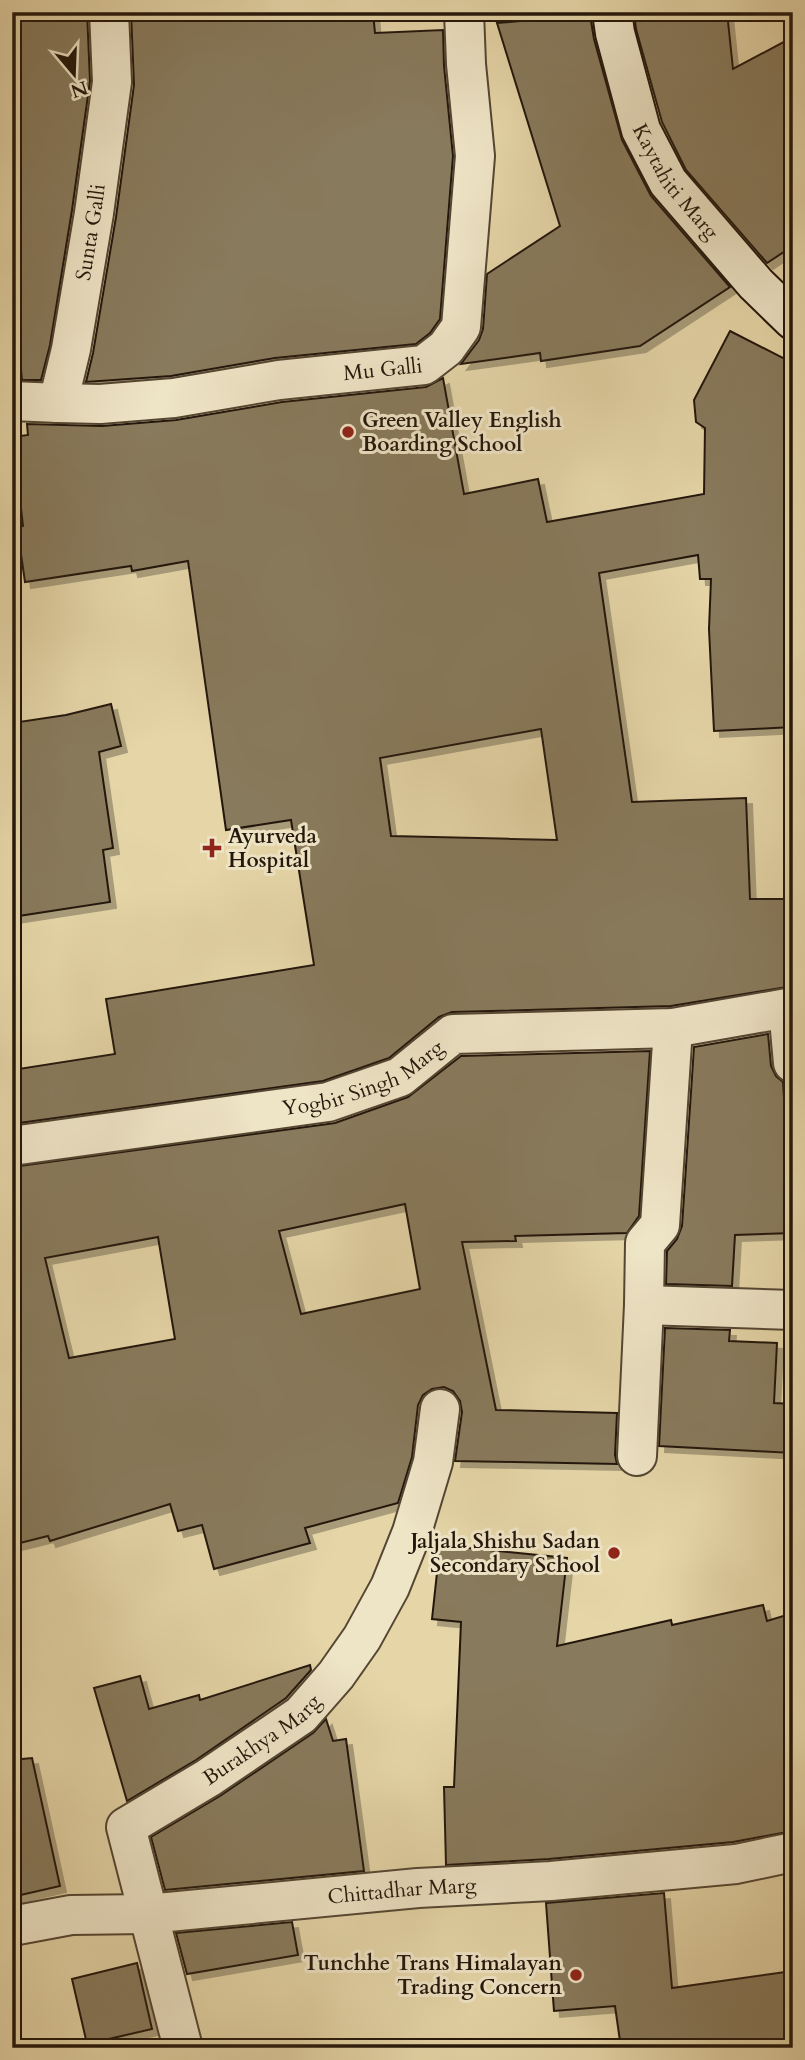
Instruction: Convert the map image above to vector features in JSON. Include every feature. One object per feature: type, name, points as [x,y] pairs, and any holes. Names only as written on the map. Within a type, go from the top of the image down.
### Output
[{"type":"street","name":"Sunta Galli","points":[[58,403],[71,349],[94,213],[112,82],[109,12]]},
{"type":"street","name":"Mu Galli","points":[[58,403],[100,404],[174,398],[279,380],[424,365],[446,348],[461,327],[475,156],[464,12]]},
{"type":"street","name":"Kaytahiti Marg","points":[[612,12],[641,130],[668,182],[756,284],[793,320]]},
{"type":"street","points":[[12,401],[58,403]]},
{"type":"street","points":[[790,1008],[793,1063]]},
{"type":"street","name":"Yogbir Singh Marg","points":[[12,1146],[328,1102],[400,1077],[453,1034],[673,1028],[790,1008]]},
{"type":"street","points":[[637,1456],[645,1242],[660,1225],[673,1028]]},
{"type":"street","points":[[644,1305],[793,1310]]},
{"type":"street","name":"Burakhya Marg","points":[[183,2048],[126,1827],[208,1778],[301,1715],[336,1675],[362,1638],[384,1597],[412,1532],[433,1462],[440,1409]]},
{"type":"street","name":"Chittadhar Marg","points":[[12,1926],[71,1915],[147,1914],[418,1888],[551,1881],[736,1864],[793,1852]]},
{"type":"building","points":[[16,12],[87,12],[90,81],[50,345],[41,380],[22,380],[19,350],[12,351],[12,57],[19,57]]},
{"type":"building","points":[[131,12],[373,12],[375,33],[443,30],[453,156],[440,319],[430,333],[416,344],[275,358],[171,376],[86,382],[116,217],[134,85]]},
{"type":"building","points":[[634,12],[727,12],[733,69],[793,37],[793,246],[767,263],[686,170],[662,122],[636,29]]},
{"type":"building","points":[[590,15],[622,140],[651,196],[730,287],[640,346],[541,361],[540,353],[461,364],[479,340],[483,329],[487,274],[560,226],[497,23]]},
{"type":"building","points":[[730,331],[793,363],[793,417],[786,435],[786,504],[792,504],[793,727],[714,731],[709,629],[711,579],[700,579],[698,555],[599,573],[632,802],[746,798],[750,899],[793,899],[793,986],[671,1006],[452,1012],[439,1017],[389,1058],[323,1081],[12,1124],[12,1070],[115,1054],[106,999],[314,965],[291,820],[226,830],[188,561],[132,571],[131,566],[25,582],[17,527],[23,526],[13,437],[28,435],[27,424],[102,426],[176,420],[282,402],[426,387],[443,378],[464,494],[538,479],[547,522],[704,494],[705,428],[696,422],[694,400]],"holes":[[[541,729],[557,840],[391,836],[380,758]]]},
{"type":"building","points":[[111,704],[121,746],[99,752],[113,848],[103,850],[110,902],[12,917],[12,723],[66,715]]},
{"type":"building","points":[[768,1034],[771,1066],[783,1082],[786,1130],[793,1129],[793,1233],[735,1235],[732,1286],[666,1284],[667,1251],[677,1239],[682,1226],[694,1047]]},
{"type":"building","points":[[650,1051],[639,1216],[627,1233],[515,1236],[516,1241],[462,1242],[496,1410],[617,1413],[617,1464],[455,1461],[462,1412],[460,1401],[453,1391],[444,1387],[432,1389],[423,1395],[418,1405],[412,1457],[398,1503],[305,1528],[310,1543],[214,1569],[202,1525],[178,1531],[170,1504],[50,1541],[48,1536],[12,1545],[12,1167],[335,1123],[408,1097],[461,1056]],"holes":[[[405,1204],[420,1289],[301,1314],[279,1231]],[[158,1237],[175,1339],[69,1358],[45,1258]]]},
{"type":"building","points":[[665,1328],[730,1330],[729,1341],[777,1343],[774,1403],[793,1404],[793,1453],[659,1446]]},
{"type":"building","points":[[440,1545],[567,1558],[557,1646],[671,1620],[672,1625],[763,1605],[767,1621],[793,1613],[793,1831],[733,1842],[549,1859],[446,1865],[444,1787],[454,1787],[461,1622],[432,1619]]},
{"type":"building","points":[[310,1665],[311,1670],[286,1698],[196,1760],[127,1801],[94,1688],[140,1676],[149,1709],[199,1695],[200,1700]]},
{"type":"building","points":[[326,1719],[333,1741],[346,1739],[364,1871],[165,1890],[151,1837],[220,1796],[313,1733]]},
{"type":"building","points":[[32,1758],[60,1886],[12,1897],[12,1760]]},
{"type":"building","points":[[664,1893],[672,1988],[793,1971],[793,2048],[621,2048],[615,2006],[554,2011],[546,1903]]},
{"type":"building","points":[[292,1922],[298,1955],[187,1974],[176,1933]]},
{"type":"building","points":[[137,1963],[152,2029],[87,2044],[72,1979]]},
{"type":"place","name":"Green Valley English Boarding School","points":[[348,432]]},
{"type":"place","name":"Ayurveda Hospital","points":[[212,848]]},
{"type":"place","name":"Jaljala Shishu Sadan Secondary School","points":[[614,1553]]},
{"type":"place","name":"Tunchhe Trans Himalayan Trading Concern","points":[[576,1975]]}]
